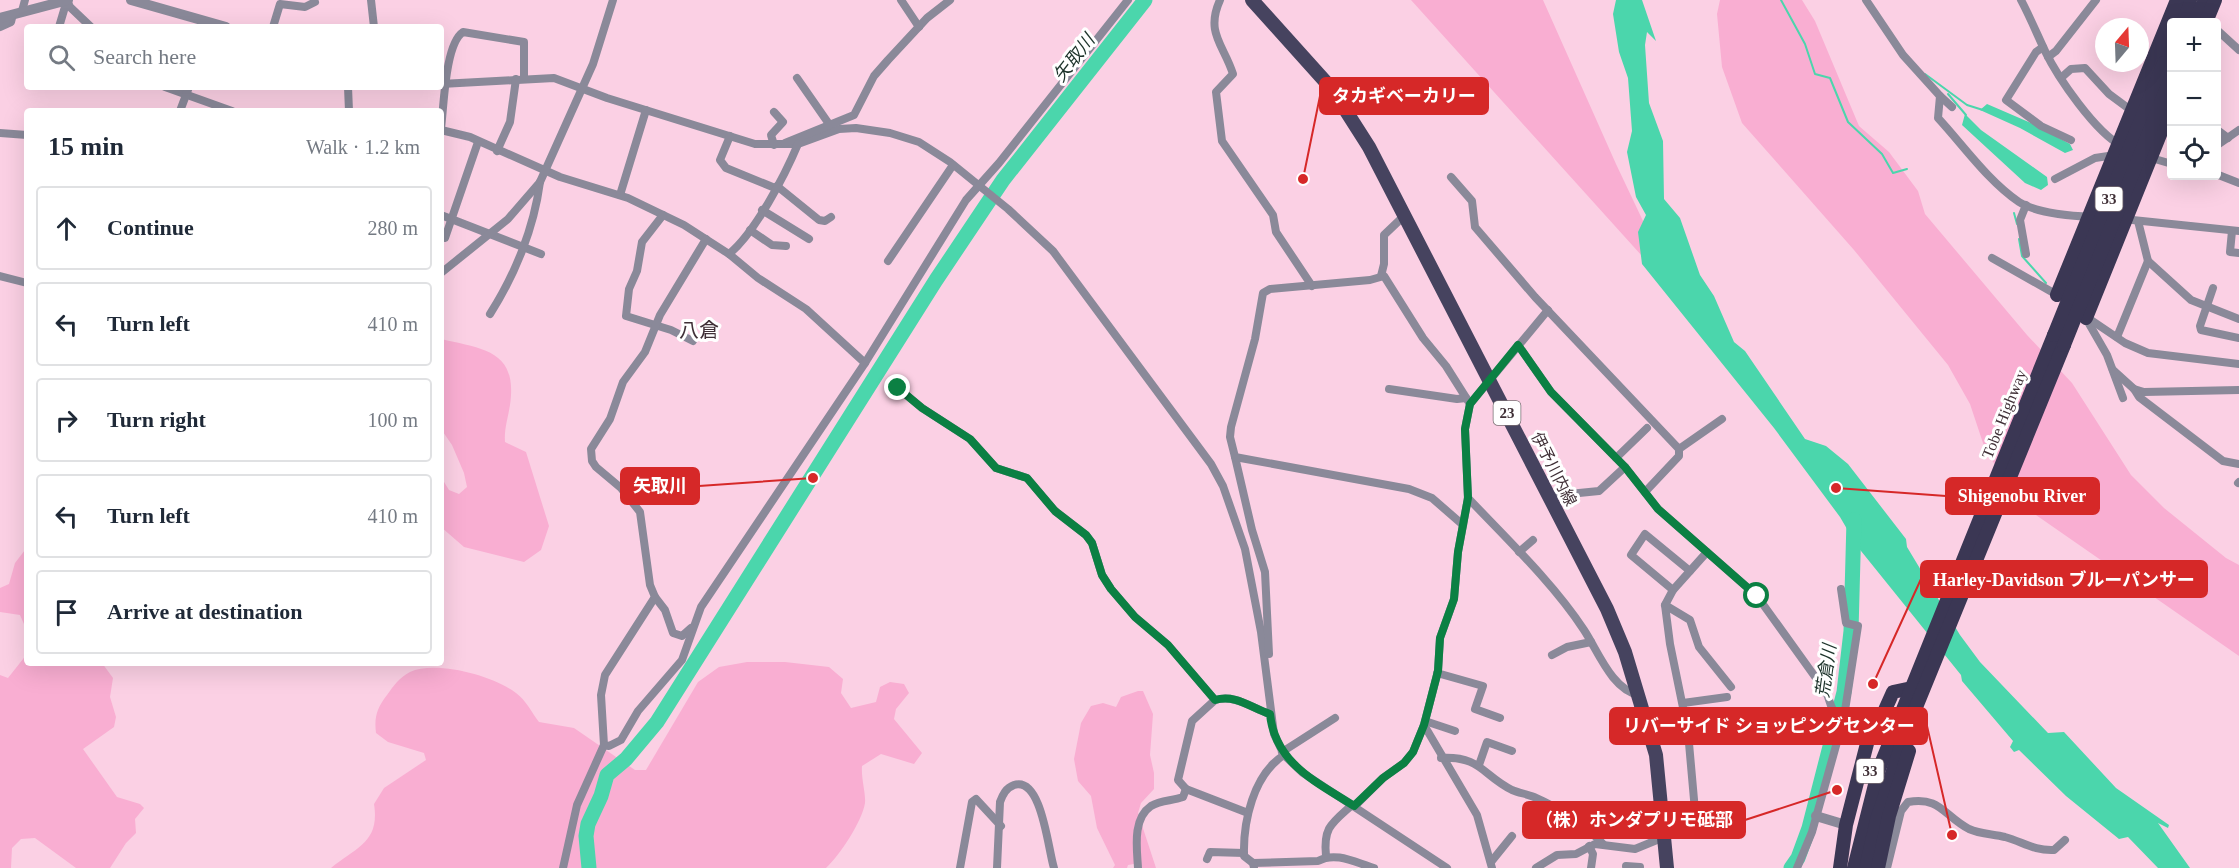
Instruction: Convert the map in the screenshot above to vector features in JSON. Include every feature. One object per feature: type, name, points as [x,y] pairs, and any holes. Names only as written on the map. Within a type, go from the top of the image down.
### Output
[{"type":"highway","points":[[2057,295],[2177,0]]},
{"type":"highway","points":[[2183,18],[2190,0]]},
{"type":"highway","points":[[2205,0],[2206,18]]},
{"type":"highway","points":[[2208,18],[2215,0]]},
{"type":"highway","name":"Tobe Highway","points":[[1866,868],[1877,820],[1900,750],[1923,658],[2167,71]]},
{"type":"highway","name":"Tobe Highway","points":[[1854,868],[1871,766],[1914,687],[2167,71]]},
{"type":"highway","points":[[2086,318],[2132,220],[2150,158],[2167,117]]},
{"type":"highway","name":"33","points":[[1846,868],[1851,819],[1885,723],[1914,687]]},
{"type":"highway","name":"33","points":[[1878,868],[1889,816],[1918,721],[1914,687]]},
{"type":"highway","points":[[1840,868],[1851,819]]},
{"type":"main road","name":"伊予川内線","points":[[1252,0],[1332,89],[1370,147],[1490,378],[1610,617],[1639,695],[1656,756],[1662,796],[1667,868]]},
{"type":"street","points":[[0,18],[20,8],[67,0]]},
{"type":"street","points":[[60,24],[67,0]]},
{"type":"street","points":[[67,0],[70,8],[88,24]]},
{"type":"street","points":[[131,0],[207,24]]},
{"type":"street","points":[[371,0],[374,24]]},
{"type":"street","points":[[444,271],[525,202],[547,171],[599,50],[613,0]]},
{"type":"street","points":[[901,0],[919,27]]},
{"type":"street","points":[[778,145],[854,115],[874,76],[919,27],[950,0]]},
{"type":"street","points":[[604,745],[609,746],[621,740],[638,711],[682,660],[701,607],[865,363],[949,224],[1128,0]]},
{"type":"street","points":[[1220,0],[1214,14],[1213,29],[1233,74],[1216,92],[1222,141],[1273,215],[1276,232],[1312,286]]},
{"type":"street","points":[[1866,0],[1903,55],[1952,108]]},
{"type":"street","points":[[2021,0],[2048,57],[2117,150]]},
{"type":"street","points":[[2048,57],[2056,51],[2096,0]]},
{"type":"street","points":[[274,24],[280,4],[305,7],[315,2]]},
{"type":"street","points":[[0,27],[11,22],[20,8]]},
{"type":"street","points":[[497,151],[510,122],[520,78],[524,42],[463,32],[458,36],[451,51],[444,84],[520,78],[554,78],[755,144],[798,144],[839,129],[873,130],[919,142],[953,165],[1008,209],[1053,251],[1211,464],[1223,486],[1245,549],[1266,669],[1270,714],[1274,734],[1283,754],[1303,773],[1447,868]]},
{"type":"street","points":[[2221,36],[2239,50]]},
{"type":"street","points":[[2043,47],[2036,52],[2006,100],[2041,126],[2071,140]]},
{"type":"street","points":[[2062,77],[2072,69],[2085,68],[2109,93],[2132,111]]},
{"type":"street","points":[[796,78],[829,124]]},
{"type":"street","points":[[348,90],[349,108]]},
{"type":"street","points":[[442,108],[444,90]]},
{"type":"street","points":[[181,108],[188,91],[225,108]]},
{"type":"street","points":[[1940,96],[1938,118],[1996,182],[2026,205],[2069,216],[2235,231],[2230,252],[2239,253]]},
{"type":"street","points":[[620,195],[646,110]]},
{"type":"street","points":[[774,112],[783,122],[771,135],[778,145]]},
{"type":"street","points":[[444,130],[458,133],[547,171],[620,195],[663,215],[729,254],[758,278],[806,309],[865,363]]},
{"type":"street","points":[[2221,143],[2239,130]]},
{"type":"street","points":[[2221,132],[2228,138]]},
{"type":"street","points":[[0,133],[24,135]]},
{"type":"street","points":[[730,136],[720,160],[726,168],[776,187],[819,220],[825,221],[831,217]]},
{"type":"street","points":[[445,238],[478,142]]},
{"type":"street","points":[[729,254],[750,230],[786,174],[798,144]]},
{"type":"street","points":[[2055,179],[2095,158],[2117,150],[2167,163]]},
{"type":"street","points":[[888,261],[953,165]]},
{"type":"street","points":[[2221,176],[2239,183]]},
{"type":"street","points":[[1452,177],[1472,201],[1475,227],[1548,310],[1679,449],[1679,456],[1645,492]]},
{"type":"street","points":[[490,314],[504,291],[536,211],[540,182]]},
{"type":"street","points":[[2026,205],[2020,220],[2026,254]]},
{"type":"street","points":[[762,210],[809,239]]},
{"type":"street","points":[[444,215],[491,232],[541,254]]},
{"type":"street","points":[[663,215],[642,242],[626,316],[693,341]]},
{"type":"street","points":[[1381,276],[1384,264],[1384,236],[1405,215]]},
{"type":"street","points":[[2132,220],[2148,261],[2191,300],[2239,319]]},
{"type":"street","points":[[750,230],[772,244],[786,246]]},
{"type":"street","points":[[692,627],[682,636],[674,633],[665,610],[655,597],[650,585],[640,512],[621,488],[596,467],[591,455],[593,443],[610,419],[623,382],[645,352],[678,282],[706,239]]},
{"type":"street","points":[[1992,258],[2057,295],[2086,318],[2119,339],[2148,353],[2162,357],[2239,364]]},
{"type":"street","points":[[2107,355],[2110,345],[2119,339],[2148,261]]},
{"type":"street","points":[[0,276],[24,282]]},
{"type":"street","points":[[1266,669],[1269,661],[1265,572],[1252,530],[1230,437],[1255,339],[1263,293],[1270,289],[1370,280],[1381,276],[1388,279],[1423,338],[1446,366],[1468,401]]},
{"type":"street","points":[[2212,288],[2205,306],[2201,330],[2239,338]]},
{"type":"street","points":[[1335,718],[1283,754],[1268,769],[1248,813],[1244,831],[1244,856],[1254,866],[1317,865],[1326,856],[1325,841],[1328,828],[1383,778],[1404,763],[1413,752],[1425,723],[1437,673],[1440,638],[1454,599],[1468,498],[1465,429],[1468,401],[1548,310]]},
{"type":"street","points":[[2086,318],[2107,355],[2123,398]]},
{"type":"street","points":[[1518,345],[1551,392],[1625,467],[1658,509],[1757,596],[1826,692],[1830,707],[1841,716]]},
{"type":"street","points":[[2113,370],[2134,388],[2144,392],[2239,390]]},
{"type":"street","points":[[898,388],[922,408],[970,439],[996,468],[1027,478],[1055,511],[1086,535],[1092,543],[1102,575],[1111,589],[1135,617],[1168,645],[1215,700]]},
{"type":"street","points":[[2134,388],[2139,397],[2223,461],[2239,464]]},
{"type":"street","points":[[1389,389],[1468,401]]},
{"type":"street","points":[[1679,449],[1722,419]]},
{"type":"street","points":[[1616,458],[1647,428]]},
{"type":"street","points":[[1235,457],[1409,489],[1432,498],[1463,525]]},
{"type":"street","points":[[1549,496],[1599,491],[1625,467]]},
{"type":"street","points":[[1468,498],[1568,608],[1604,664],[1629,693],[1639,695]]},
{"type":"street","points":[[1673,590],[1631,555],[1637,542],[1645,534],[1690,571]]},
{"type":"street","points":[[1519,552],[1533,540]]},
{"type":"street","points":[[1675,833],[1696,822],[1688,732],[1665,604],[1673,590],[1707,552]]},
{"type":"street","points":[[1797,868],[1816,816],[1841,716],[1858,630],[1858,626],[1850,623],[1841,589]]},
{"type":"street","points":[[563,868],[577,805],[604,745],[601,695],[605,675],[655,597]]},
{"type":"street","points":[[1665,604],[1690,620],[1699,647],[1731,687]]},
{"type":"street","points":[[1551,655],[1567,647],[1591,642]]},
{"type":"street","points":[[1437,673],[1483,686],[1475,710],[1500,718]]},
{"type":"street","points":[[1248,813],[1186,789],[1178,780],[1188,731],[1197,714],[1215,700],[1227,697],[1270,714]]},
{"type":"street","points":[[1683,703],[1727,697]]},
{"type":"street","points":[[1425,723],[1455,731]]},
{"type":"street","points":[[1425,723],[1442,758],[1477,815],[1492,865]]},
{"type":"street","points":[[1479,765],[1487,742],[1512,751]]},
{"type":"street","points":[[1442,758],[1459,758],[1479,765],[1504,785],[1538,800],[1586,827],[1603,844]]},
{"type":"street","points":[[997,868],[1003,793],[1011,786],[1020,784],[1028,787],[1037,798],[1054,868]]},
{"type":"street","points":[[1138,868],[1136,842],[1143,814],[1151,806],[1182,797],[1186,789]]},
{"type":"street","points":[[960,868],[972,802],[976,799],[1001,826]]},
{"type":"street","points":[[1887,868],[1901,811],[1908,802],[1918,800],[1940,806],[1959,823],[1971,830],[2005,837],[2041,851],[2054,850],[2065,840]]},
{"type":"street","points":[[1816,816],[1851,819]]},
{"type":"street","points":[[1492,865],[1512,836]]},
{"type":"street","points":[[1536,868],[1551,858],[1576,854],[1589,846],[1603,844],[1635,849],[1657,840]]},
{"type":"street","points":[[1589,846],[1593,854],[1591,868]]},
{"type":"street","points":[[1207,859],[1210,852],[1244,853]]},
{"type":"street","points":[[1326,856],[1374,868]]},
{"type":"shaded area","points":[[1411,0],[1543,0],[1616,164],[1679,297]]},
{"type":"shaded area","points":[[1616,0],[1642,0],[1656,41],[1647,32],[1645,45],[1649,103],[1663,141],[1664,199],[1680,218],[1700,275],[1714,296],[1734,342],[1745,351],[1805,439],[1826,446],[1848,464],[1906,539],[1907,547],[1960,635],[1980,662],[2048,733],[2064,732],[2116,788],[2169,825],[2168,828],[2158,823],[2190,868],[2158,868],[2128,837],[2119,839],[2066,796],[2019,750],[2014,752],[2010,747],[2013,741],[1962,681],[1961,675],[1857,546],[1840,517],[1774,428],[1642,264],[1638,232],[1646,215],[1636,197],[1627,152],[1632,131],[1628,78],[1619,52],[1613,14]]},
{"type":"shaded area","points":[[1720,0],[1802,0],[1815,21],[1859,126],[1889,152],[1918,191],[1925,214],[2027,335],[2072,383],[2131,475],[2164,508],[2226,558],[2239,565],[2239,656],[2026,508],[1986,452],[1970,404],[1948,365],[1854,250],[1742,123],[1722,67],[1717,14]]},
{"type":"shaded area","points":[[1987,104],[2031,123],[2070,144],[2073,150],[2065,153],[2020,128],[1980,110]]},
{"type":"shaded area","points":[[1965,114],[1981,130],[2047,177],[2048,185],[2041,190],[2025,183],[1962,125]]},
{"type":"shaded area","points":[[444,340],[471,346],[494,355],[503,363],[508,373],[511,387],[505,442],[526,452],[549,526],[541,550],[524,562],[464,547],[444,530],[444,482],[449,490],[459,494],[467,487],[464,473],[452,445],[444,433]]},
{"type":"shaded area","points":[[24,551],[24,624],[20,615],[0,612],[0,588],[9,584],[15,563]]},
{"type":"shaded area","points":[[24,658],[24,666],[104,666],[113,678],[110,697],[116,717],[114,727],[83,749],[117,797],[140,804],[144,808],[135,819],[136,833],[126,843],[110,868],[76,868],[35,838],[21,839],[12,848],[11,868],[0,868],[0,675],[8,678]]},
{"type":"shaded area","points":[[747,662],[785,662],[829,667],[843,679],[841,693],[851,708],[876,702],[880,687],[890,682],[904,684],[909,693],[896,709],[894,719],[922,753],[914,764],[881,754],[862,766],[865,799],[863,811],[849,838],[826,868],[331,868],[358,849],[370,835],[375,817],[374,804],[384,788],[426,760],[424,753],[388,742],[376,733],[375,722],[381,704],[397,682],[410,672],[434,668],[449,669],[494,681],[520,696],[539,722],[574,728],[635,770],[646,770],[698,682],[719,667]]},
{"type":"shaded area","points":[[1143,691],[1153,714],[1150,755],[1154,773],[1154,789],[1141,803],[1138,813],[1156,868],[1142,868],[1140,863],[1128,865],[1127,868],[1113,868],[1115,865],[1097,828],[1091,796],[1078,781],[1074,759],[1081,723],[1091,706],[1103,703],[1116,707],[1121,697]]},
{"type":"waterway","name":"矢取川","points":[[589,868],[586,836],[588,824],[601,796],[607,775],[626,759],[657,722],[936,280],[1003,180],[1145,0]]},
{"type":"waterway","points":[[1781,0],[1805,44],[1815,74],[1830,78],[1848,122],[1882,154],[1893,173],[1907,169]]},
{"type":"waterway","points":[[1925,74],[1967,105],[1983,110]]},
{"type":"waterway","points":[[1948,94],[1966,115]]},
{"type":"waterway","points":[[2014,213],[2017,224]]},
{"type":"waterway","points":[[2019,239],[2022,256],[2046,283]]},
{"type":"waterway","name":"荒倉川","points":[[1791,868],[1798,858],[1809,828],[1844,692],[1851,631],[1854,520]]},
{"type":"place","name":"タカギベーカリー","points":[[1303,179]]},
{"type":"place","name":"矢取川","points":[[813,478]]},
{"type":"place","name":"Shigenobu River","points":[[1836,488]]},
{"type":"place","name":"Harley-Davidson ブルーパンサー","points":[[1873,684]]},
{"type":"place","name":"（株）ホンダプリモ砥部","points":[[1837,790]]},
{"type":"place","name":"リバーサイド ショッピングセンター","points":[[1952,835]]},
{"type":"district","name":"八倉","points":[[699,330]]},
{"type":"route","points":[[898,388],[922,408],[970,439],[996,468],[1003,472],[1018,474],[1035,485],[1055,511],[1086,535],[1092,543],[1102,575],[1122,603],[1168,645],[1196,681],[1215,700],[1227,697],[1236,699],[1270,714],[1277,742],[1292,764],[1354,806],[1383,778],[1404,763],[1413,752],[1424,725],[1438,671],[1440,638],[1454,599],[1458,552],[1468,498],[1469,474],[1465,429],[1470,404],[1518,345],[1551,392],[1625,467],[1658,509],[1735,574],[1757,596]]}]
